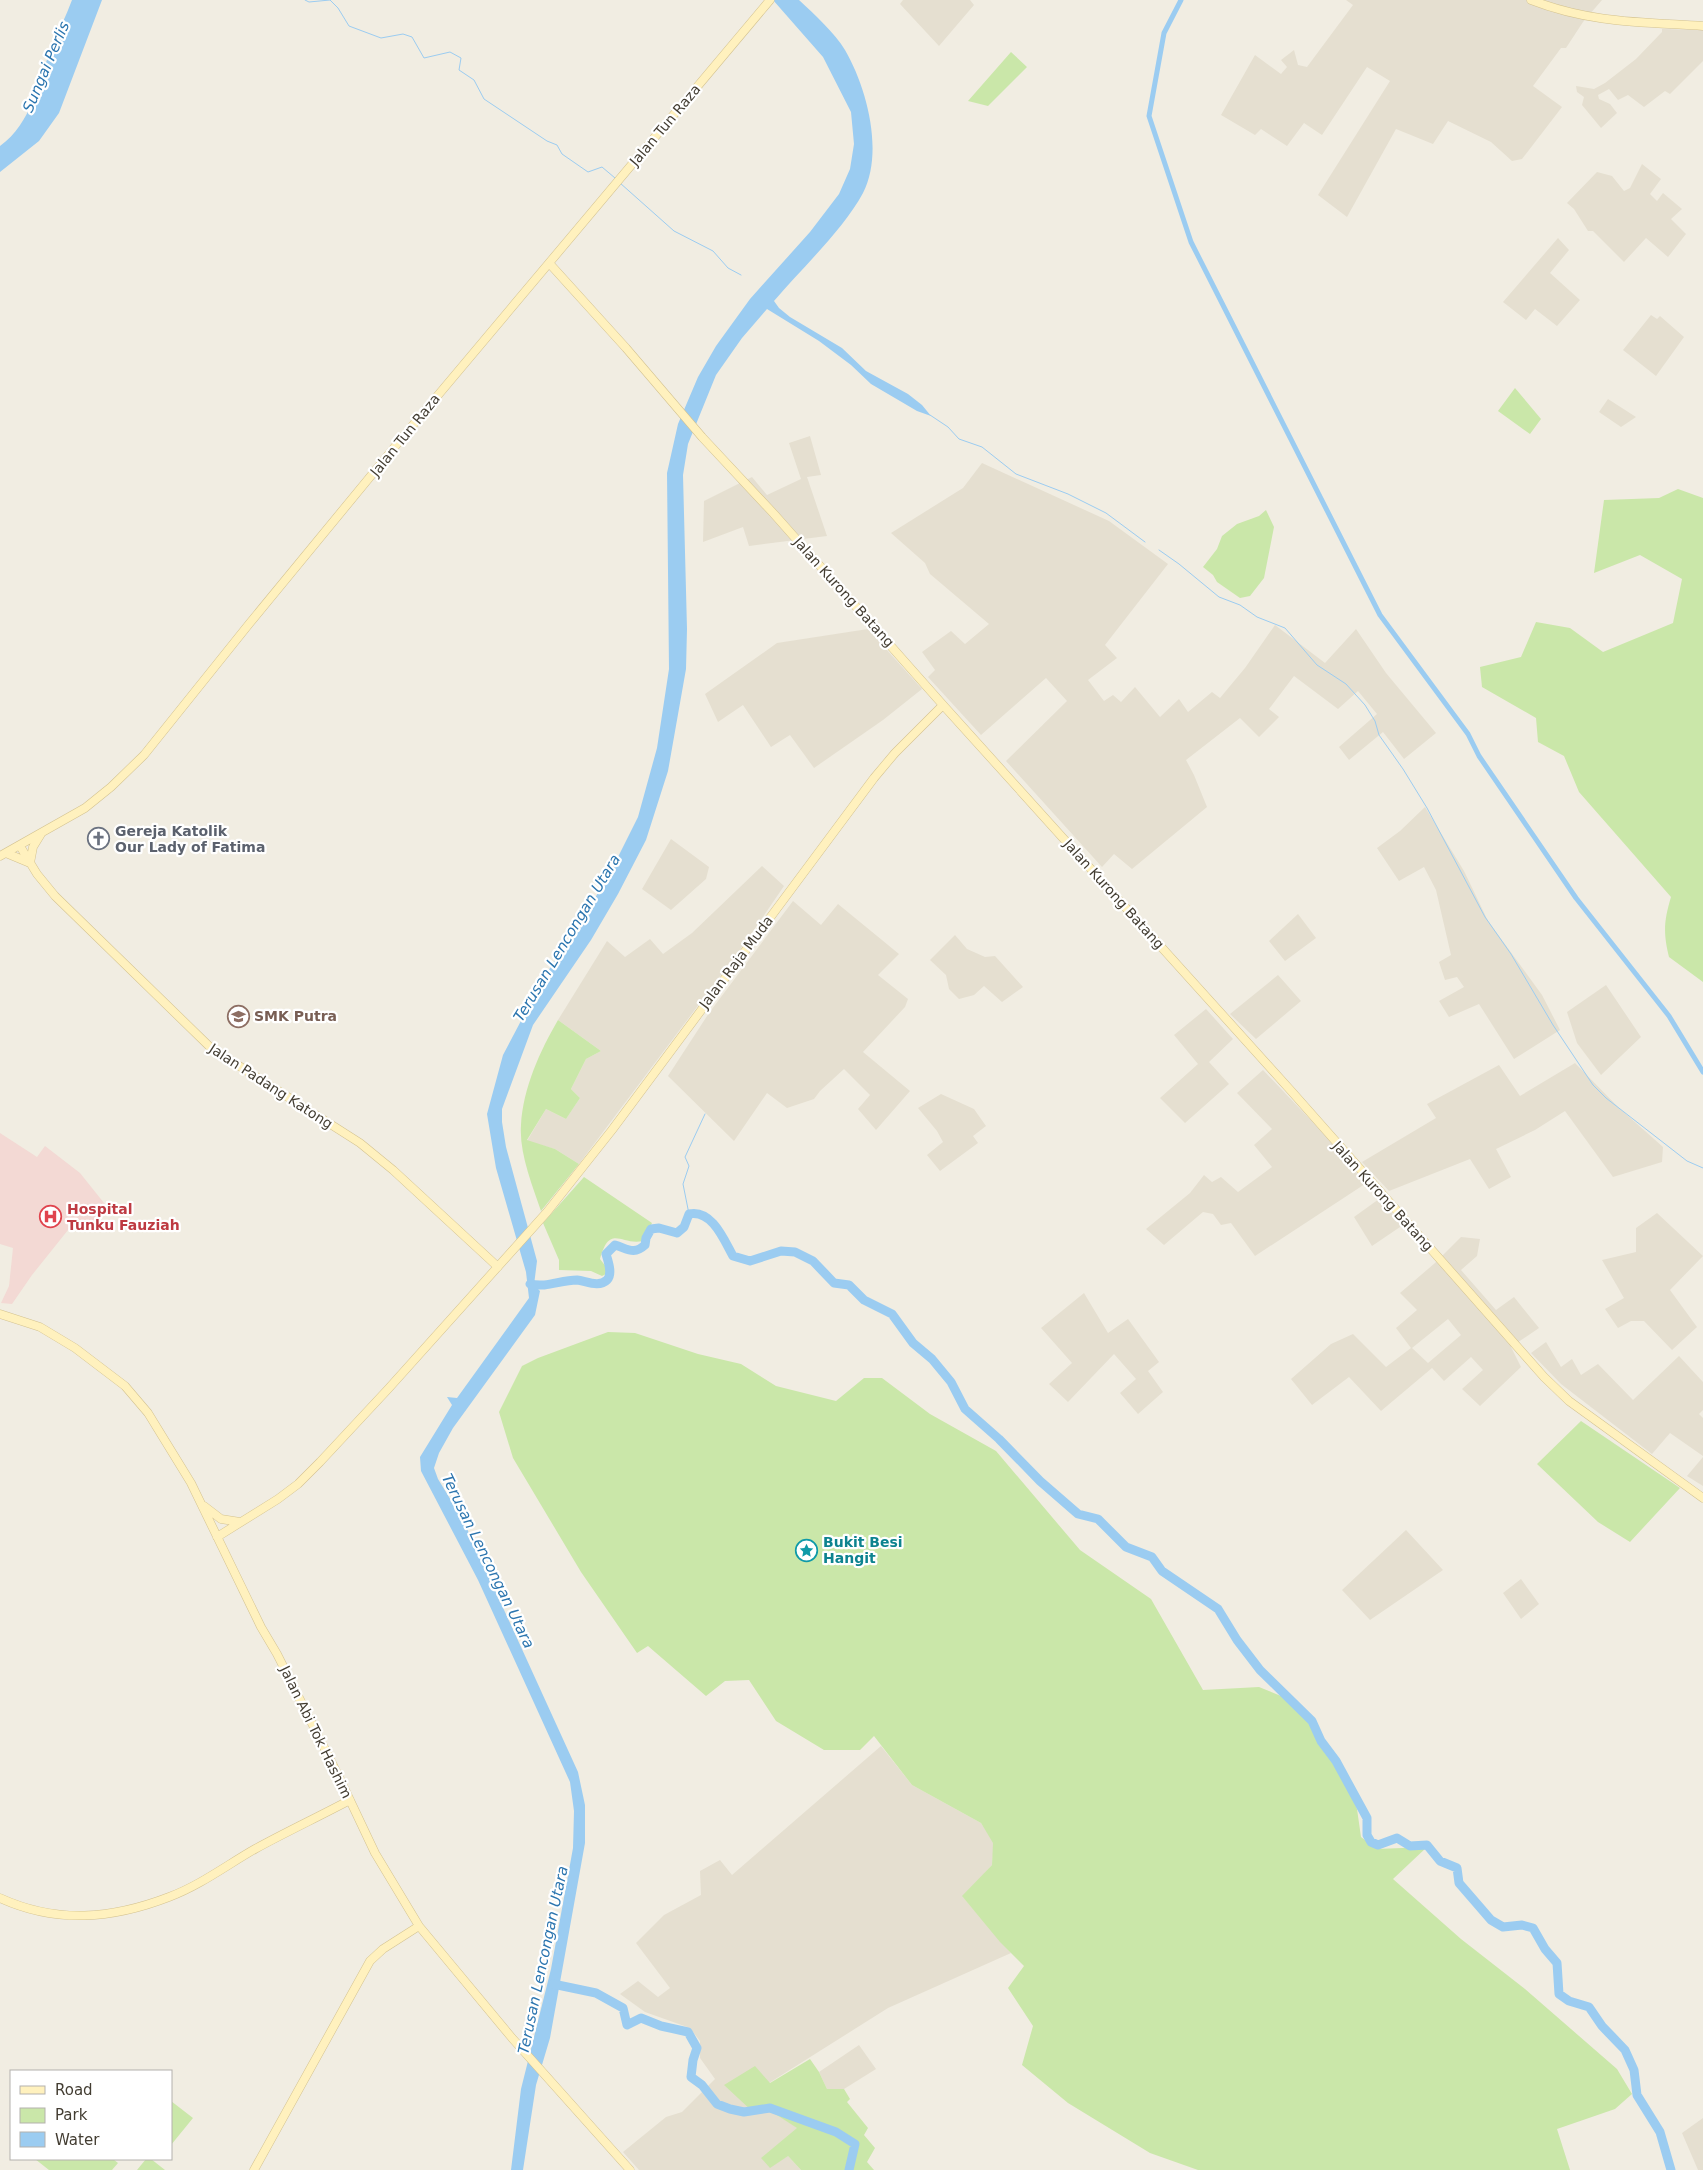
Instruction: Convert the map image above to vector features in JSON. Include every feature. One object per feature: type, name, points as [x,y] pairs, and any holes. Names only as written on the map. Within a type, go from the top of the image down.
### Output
[{"type":"street","name":"Jalan Tun Raza","points":[[3,854],[85,808],[111,787],[144,755],[290,573],[770,0]]},
{"type":"street","points":[[1531,0],[1552,8],[1593,18],[1703,26]]},
{"type":"street","name":"Jalan Kurong Batang","points":[[549,263],[626,348],[702,437],[774,514],[1554,1387],[1569,1401],[1703,1498]]},
{"type":"street","name":"Jalan Raja Muda","points":[[217,1537],[278,1499],[316,1466],[536,1225],[612,1130],[874,778],[895,753],[943,705]]},
{"type":"street","points":[[3,854],[30,863],[33,847],[42,832]]},
{"type":"street","name":"Jalan Padang Katong","points":[[20,846],[30,863],[55,896],[211,1048],[360,1144],[393,1170],[498,1267]]},
{"type":"street","name":"Jalan Abi Tok Hashim","points":[[0,1314],[32,1324],[62,1339],[125,1386],[154,1421],[183,1468],[202,1505],[378,1858],[419,1926],[523,2050],[630,2170]]},
{"type":"street","points":[[202,1505],[221,1520],[240,1522]]},
{"type":"street","points":[[0,1898],[48,1914],[98,1915],[131,1909],[169,1897],[278,1836],[350,1800]]},
{"type":"street","points":[[254,2170],[370,1961],[383,1949],[419,1926]]},
{"type":"shaded area","points":[[903,0],[970,0],[974,5],[939,46],[900,4]]},
{"type":"shaded area","points":[[1346,0],[1602,0],[1583,22],[1566,48],[1561,48],[1533,86],[1562,107],[1522,159],[1512,161],[1491,142],[1448,121],[1433,144],[1396,129],[1347,217],[1318,195],[1390,81],[1367,67],[1322,135],[1304,123],[1287,146],[1261,129],[1255,135],[1221,115],[1255,55],[1281,74],[1287,67],[1281,60],[1294,50],[1298,65],[1307,67],[1353,5]]},
{"type":"shaded area","points":[[1662,29],[1703,30],[1703,61],[1670,94],[1665,91],[1644,107],[1628,95],[1618,100],[1609,89],[1598,95],[1599,99],[1610,104],[1617,113],[1601,128],[1582,105],[1584,97],[1577,92],[1576,86],[1594,89],[1605,83],[1636,59],[1662,32]]},
{"type":"shaded area","points":[[1642,164],[1661,179],[1650,194],[1657,201],[1663,193],[1682,209],[1671,219],[1686,234],[1668,257],[1646,238],[1624,262],[1593,231],[1588,231],[1574,209],[1567,203],[1597,172],[1612,176],[1624,191],[1630,188]]},
{"type":"shaded area","points":[[1558,238],[1569,250],[1550,273],[1580,300],[1557,326],[1535,309],[1526,320],[1503,302]]},
{"type":"shaded area","points":[[1651,315],[1657,319],[1660,316],[1684,337],[1656,376],[1623,350]]},
{"type":"shaded area","points":[[1608,399],[1636,417],[1621,427],[1599,412]]},
{"type":"shaded area","points":[[810,436],[821,475],[807,477],[827,536],[749,546],[743,527],[703,542],[704,501],[752,477],[767,495],[801,479],[789,443]]},
{"type":"shaded area","points":[[982,463],[1109,521],[1168,564],[1105,645],[1117,658],[1088,680],[1104,701],[1113,695],[1121,702],[1135,687],[1160,717],[1179,699],[1188,712],[1212,692],[1220,698],[1245,668],[1275,625],[1325,663],[1356,629],[1386,673],[1436,733],[1404,759],[1383,732],[1349,760],[1339,747],[1377,714],[1358,691],[1338,709],[1294,676],[1269,709],[1279,717],[1259,737],[1240,718],[1186,760],[1207,807],[1132,869],[1114,854],[1102,867],[1006,761],[1067,701],[1046,678],[981,735],[928,677],[935,670],[922,652],[951,631],[965,644],[989,624],[930,574],[925,563],[891,533],[963,488]]},
{"type":"shaded area","points":[[868,629],[922,689],[883,720],[814,768],[790,735],[771,747],[743,705],[718,722],[705,694],[777,643]]},
{"type":"shaded area","points":[[1425,807],[1464,871],[1488,921],[1542,995],[1560,1030],[1514,1059],[1479,1004],[1449,1017],[1439,1001],[1464,987],[1457,977],[1445,980],[1439,962],[1451,955],[1436,890],[1424,867],[1399,881],[1377,848],[1400,831]]},
{"type":"shaded area","points":[[671,839],[709,867],[706,879],[671,910],[642,889]]},
{"type":"shaded area","points":[[762,866],[784,886],[745,943],[579,1164],[555,1149],[527,1141],[546,1109],[566,1119],[580,1098],[571,1089],[586,1059],[601,1051],[558,1020],[607,941],[625,957],[650,939],[663,954],[692,933]]},
{"type":"shaded area","points":[[793,901],[821,925],[838,904],[899,954],[878,975],[908,999],[905,1007],[863,1052],[910,1091],[876,1130],[858,1109],[870,1095],[844,1069],[814,1099],[787,1108],[767,1093],[734,1141],[668,1076],[709,1013]]},
{"type":"shaded area","points":[[1298,914],[1316,938],[1285,961],[1269,941]]},
{"type":"shaded area","points":[[955,935],[967,949],[985,957],[995,956],[1023,987],[1002,1002],[984,986],[974,995],[959,999],[949,989],[946,975],[930,960]]},
{"type":"shaded area","points":[[1278,975],[1301,1001],[1256,1039],[1230,1014]]},
{"type":"shaded area","points":[[1606,985],[1641,1037],[1601,1075],[1577,1043],[1567,1012]]},
{"type":"shaded area","points":[[1206,1009],[1233,1039],[1209,1062],[1229,1084],[1185,1123],[1160,1098],[1198,1064],[1174,1035]]},
{"type":"shaded area","points":[[1575,1063],[1618,1107],[1663,1147],[1662,1162],[1613,1177],[1565,1111],[1535,1130],[1496,1149],[1511,1177],[1489,1189],[1470,1159],[1389,1191],[1362,1162],[1436,1118],[1427,1104],[1499,1065],[1520,1096]]},
{"type":"shaded area","points":[[1263,1070],[1342,1153],[1365,1184],[1255,1256],[1231,1223],[1221,1225],[1213,1214],[1203,1212],[1164,1245],[1146,1229],[1190,1193],[1204,1175],[1212,1182],[1221,1177],[1238,1192],[1272,1167],[1254,1145],[1272,1129],[1237,1093]]},
{"type":"shaded area","points":[[941,1094],[974,1109],[986,1126],[973,1136],[978,1143],[940,1171],[927,1155],[943,1142],[937,1131],[918,1108]]},
{"type":"shaded area","name":"Hospital Tunku Fauziah","points":[[0,1133],[37,1157],[45,1146],[80,1173],[108,1208],[92,1230],[86,1232],[72,1225],[32,1275],[12,1304],[1,1303],[9,1286],[13,1248],[0,1244]]},
{"type":"shaded area","points":[[1379,1199],[1403,1225],[1372,1246],[1354,1217]]},
{"type":"shaded area","points":[[1657,1213],[1703,1256],[1670,1290],[1697,1327],[1672,1350],[1644,1321],[1631,1321],[1618,1328],[1605,1309],[1624,1298],[1602,1260],[1636,1252],[1636,1228]]},
{"type":"shaded area","points":[[1461,1237],[1480,1239],[1477,1256],[1461,1270],[1496,1310],[1514,1297],[1539,1328],[1511,1347],[1521,1367],[1480,1406],[1462,1389],[1483,1370],[1471,1357],[1444,1381],[1432,1368],[1381,1411],[1349,1377],[1312,1405],[1291,1379],[1331,1344],[1353,1334],[1386,1367],[1411,1348],[1396,1328],[1417,1310],[1400,1293],[1435,1263]],"holes":[[[1448,1319],[1461,1335],[1428,1363],[1412,1348]]]},
{"type":"shaded area","points":[[1084,1293],[1108,1333],[1128,1319],[1159,1362],[1148,1371],[1163,1392],[1138,1414],[1120,1393],[1136,1379],[1114,1354],[1068,1402],[1049,1384],[1072,1363],[1041,1328]]},
{"type":"shaded area","points":[[1546,1342],[1561,1367],[1572,1359],[1581,1375],[1598,1364],[1633,1400],[1679,1356],[1703,1382],[1703,1410],[1699,1414],[1703,1418],[1703,1456],[1670,1433],[1652,1454],[1561,1384],[1531,1353]]},
{"type":"shaded area","points":[[1703,1457],[1703,1486],[1687,1476]]},
{"type":"shaded area","points":[[1406,1530],[1443,1570],[1370,1620],[1342,1590]]},
{"type":"shaded area","points":[[1521,1579],[1539,1604],[1521,1619],[1503,1593]]},
{"type":"shaded area","points":[[881,1746],[912,1785],[981,1823],[994,1843],[992,1865],[963,1897],[1011,1953],[888,2008],[769,2083],[772,2112],[798,2128],[788,2156],[801,2170],[639,2170],[623,2152],[666,2117],[682,2112],[715,2079],[700,2058],[700,2041],[690,2028],[645,2012],[620,1994],[638,1981],[658,1997],[670,1988],[636,1943],[664,1915],[701,1895],[700,1871],[720,1860],[732,1875]]},
{"type":"shaded area","points":[[859,2045],[876,2069],[844,2089],[827,2089],[819,2072]]},
{"type":"shaded area","points":[[1703,2118],[1703,2170],[1698,2170],[1682,2133]]},
{"type":"green space","points":[[1011,52],[1027,67],[988,106],[968,101]]},
{"type":"green space","points":[[1515,388],[1541,419],[1530,434],[1498,411]]},
{"type":"green space","points":[[1678,489],[1703,498],[1703,982],[1669,957],[1665,927],[1671,897],[1579,792],[1564,756],[1538,742],[1536,718],[1482,687],[1480,667],[1521,657],[1536,622],[1570,628],[1603,652],[1673,623],[1682,579],[1640,555],[1594,573],[1604,500],[1659,498]]},
{"type":"green space","points":[[1266,510],[1274,527],[1264,578],[1250,596],[1240,598],[1217,582],[1213,575],[1203,567],[1217,549],[1222,536],[1237,524],[1259,516]]},
{"type":"green space","points":[[558,1020],[601,1051],[586,1059],[571,1089],[580,1098],[566,1119],[546,1109],[527,1140],[555,1149],[579,1164],[541,1211],[524,1157],[521,1136],[522,1111],[534,1070]]},
{"type":"green space","points":[[584,1177],[652,1223],[643,1241],[635,1242],[617,1238],[608,1242],[600,1259],[610,1272],[602,1276],[591,1271],[559,1270],[559,1260],[543,1223]]},
{"type":"green space","points":[[608,1332],[635,1333],[698,1354],[741,1364],[776,1386],[836,1401],[864,1378],[882,1378],[930,1414],[996,1451],[1080,1550],[1151,1599],[1203,1690],[1259,1687],[1293,1701],[1312,1719],[1337,1763],[1357,1809],[1361,1837],[1377,1849],[1427,1847],[1393,1879],[1461,1939],[1525,1989],[1617,2069],[1632,2094],[1615,2109],[1557,2129],[1570,2170],[1198,2170],[1150,2153],[1068,2103],[1022,2065],[1033,2026],[1008,1988],[1024,1966],[1000,1942],[962,1896],[992,1865],[993,1843],[981,1823],[912,1785],[874,1736],[860,1750],[824,1750],[776,1721],[749,1680],[725,1681],[706,1696],[648,1646],[637,1653],[581,1572],[513,1458],[499,1412],[522,1366],[538,1358]]},
{"type":"green space","points":[[1581,1421],[1680,1488],[1630,1542],[1598,1522],[1537,1464]]},
{"type":"green space","points":[[810,2059],[827,2089],[844,2089],[850,2099],[847,2102],[868,2128],[864,2135],[875,2148],[867,2162],[874,2170],[801,2170],[788,2156],[770,2168],[761,2158],[797,2128],[772,2112],[753,2112],[724,2085],[755,2066],[770,2083]]},
{"type":"green space","points":[[172,2102],[193,2118],[172,2144]]},
{"type":"green space","points":[[36,2160],[114,2160],[118,2163],[112,2170],[49,2170]]},
{"type":"green space","points":[[145,2160],[152,2160],[165,2170],[137,2170]]},
{"type":"water","name":"Sungai Perlis","points":[[72,0],[102,0],[59,113],[39,141],[0,172],[0,146],[11,137],[27,114],[53,43]]},
{"type":"water","points":[[773,0],[799,0],[824,24],[841,44],[853,65],[866,101],[872,140],[872,159],[869,177],[855,207],[833,235],[774,301],[790,317],[842,348],[866,371],[908,394],[922,405],[931,416],[917,411],[871,384],[851,365],[819,341],[767,309],[742,338],[716,375],[688,444],[683,475],[687,629],[686,669],[668,771],[646,840],[591,940],[533,1025],[502,1109],[506,1147],[537,1261],[534,1285],[540,1291],[535,1315],[453,1428],[439,1453],[434,1468],[438,1479],[463,1520],[578,1772],[585,1805],[585,1843],[550,2038],[536,2085],[523,2170],[511,2170],[521,2089],[551,1969],[573,1848],[574,1811],[570,1782],[478,1580],[421,1471],[420,1457],[452,1405],[447,1397],[457,1398],[529,1298],[526,1272],[496,1168],[487,1114],[503,1055],[543,979],[607,879],[638,817],[657,748],[669,669],[667,473],[678,424],[698,377],[716,346],[750,299],[810,232],[839,194],[850,169],[854,144],[851,112],[823,57]]},
{"type":"waterway","points":[[305,0],[309,2],[330,0],[338,8],[349,26],[381,38],[403,34],[412,37],[424,58],[450,52],[461,58],[459,70],[474,80],[484,99],[547,141],[557,145],[562,154],[588,172],[602,167],[615,178]]},
{"type":"waterway","points":[[1181,0],[1164,33],[1149,116],[1191,242],[1380,615],[1468,734],[1479,756],[1576,898],[1669,1016],[1703,1072]]},
{"type":"waterway","points":[[620,183],[674,231],[713,251],[728,268],[741,275]]},
{"type":"waterway","points":[[930,415],[948,427],[959,439],[982,447],[1016,474],[1068,494],[1106,513],[1145,542]]},
{"type":"waterway","points":[[1159,550],[1219,597],[1240,605],[1257,617],[1285,628],[1317,665],[1346,684],[1365,705],[1375,721],[1379,735],[1427,808],[1485,917],[1511,954],[1553,1025],[1593,1085],[1606,1098],[1687,1161],[1703,1168]]},
{"type":"waterway","points":[[689,1214],[683,1184],[689,1166],[685,1157],[705,1114]]},
{"type":"waterway","points":[[530,1284],[542,1285],[577,1280],[600,1284],[609,1277],[610,1267],[606,1254],[615,1245],[638,1250],[645,1245],[646,1238],[651,1229],[659,1228],[677,1233],[684,1227],[689,1214],[697,1214],[711,1221],[721,1234],[733,1256],[750,1261],[781,1251],[795,1252],[813,1261],[834,1283],[849,1285],[864,1300],[892,1314],[913,1343],[932,1359],[951,1382],[965,1409],[999,1439],[1040,1481],[1078,1514],[1098,1519],[1126,1547],[1152,1557],[1162,1571],[1218,1609],[1237,1640],[1260,1670],[1312,1721],[1321,1741],[1336,1761],[1367,1818],[1367,1835],[1371,1842],[1378,1845],[1397,1838],[1410,1846],[1427,1845],[1440,1861],[1457,1868],[1459,1883],[1491,1920],[1503,1927],[1522,1925],[1533,1928],[1545,1949],[1557,1963],[1559,1994],[1569,2001],[1589,2007],[1602,2026],[1625,2050],[1634,2070],[1637,2095],[1660,2132],[1671,2170]]},
{"type":"waterway","name":"Terusan Lencongan Utara","points":[[553,1984],[596,1993],[623,2008],[627,2025],[641,2018],[661,2026],[688,2032],[697,2048],[691,2077],[702,2085],[717,2104],[744,2112],[770,2108],[836,2132],[855,2144],[849,2170]]},
{"type":"place","name":"Gereja Katolik Our Lady of Fatima","points":[[99,839]]},
{"type":"place","name":"SMK Putra","points":[[238,1016]]},
{"type":"place","name":"Hospital Tunku Fauziah","points":[[51,1217]]},
{"type":"place","name":"Bukit Besi Hangit","points":[[807,1550]]}]
